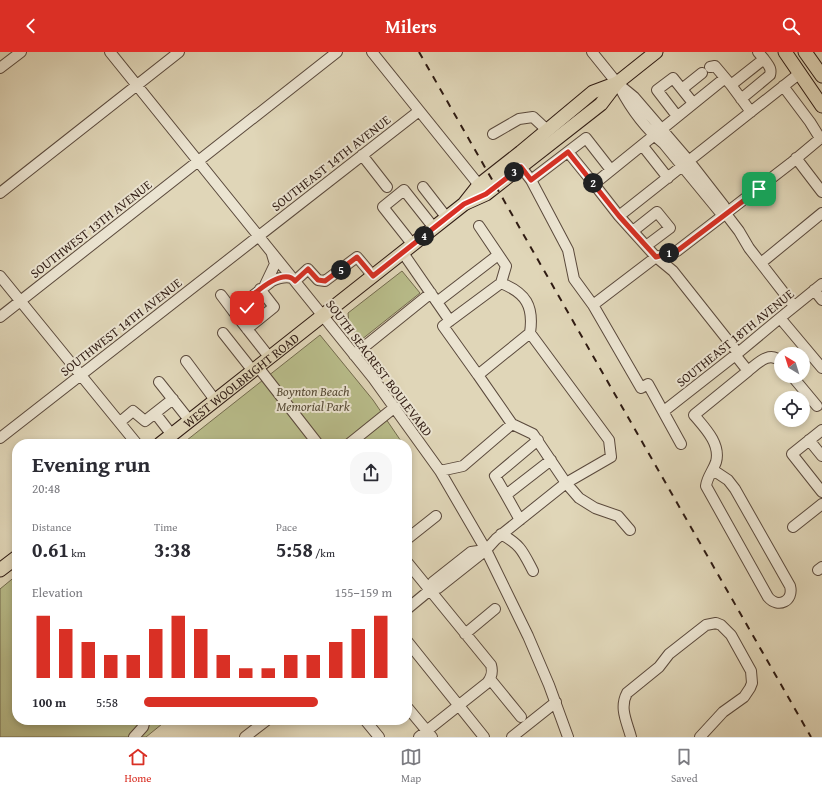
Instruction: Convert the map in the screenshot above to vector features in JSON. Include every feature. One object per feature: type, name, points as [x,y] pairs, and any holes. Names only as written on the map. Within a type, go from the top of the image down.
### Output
[{"type":"main road","points":[[464,204],[486,194],[601,104],[617,83],[656,52]]},
{"type":"main road","points":[[784,52],[822,106]]},
{"type":"main road","points":[[805,52],[822,76]]},
{"type":"main road","points":[[464,204],[479,185],[593,92],[617,83]]},
{"type":"main road","name":"WEST WOOLBRIGHT ROAD","points":[[166,439],[464,204]]},
{"type":"main road","points":[[0,570],[12,560]]},
{"type":"street","points":[[0,68],[20,52]]},
{"type":"street","name":"SOUTH SEACREST BOULEVARD","points":[[110,52],[395,407],[440,472],[486,550],[528,636],[556,702],[568,737]]},
{"type":"street","points":[[0,193],[179,52]]},
{"type":"street","name":"SOUTHWEST 13TH AVENUE","points":[[0,317],[337,52]]},
{"type":"street","points":[[372,52],[479,185]]},
{"type":"street","points":[[592,52],[617,83],[627,102],[657,132],[664,144],[686,164],[722,214],[726,214],[794,306]]},
{"type":"street","points":[[594,184],[693,103],[728,82],[761,56],[770,67],[770,75],[741,99]]},
{"type":"street","points":[[682,89],[706,70],[715,66],[751,112]]},
{"type":"street","points":[[619,216],[800,73]]},
{"type":"street","points":[[677,116],[657,90],[673,78],[693,103]]},
{"type":"street","points":[[593,305],[656,257],[677,251],[821,138],[783,86]]},
{"type":"street","name":"SOUTHEAST 14TH AVENUE","points":[[258,236],[419,111]]},
{"type":"street","points":[[493,134],[519,119],[533,117],[547,130]]},
{"type":"street","points":[[531,180],[586,138],[611,170]]},
{"type":"street","points":[[642,145],[668,178]]},
{"type":"street","points":[[568,152],[619,216],[656,257],[673,270],[737,354],[748,371]]},
{"type":"street","points":[[362,156],[387,187]]},
{"type":"street","points":[[796,158],[822,192]]},
{"type":"street","points":[[521,167],[531,180],[568,250],[574,279],[593,305],[641,388],[648,384],[681,444]]},
{"type":"street","points":[[423,187],[447,218]]},
{"type":"street","points":[[413,245],[383,206],[404,190],[434,228]]},
{"type":"street","points":[[633,231],[657,212],[670,228],[646,246]]},
{"type":"street","points":[[761,263],[822,213]]},
{"type":"street","points":[[479,226],[506,266],[501,283],[443,326],[512,424],[533,434],[566,483],[579,498],[595,508],[618,516],[630,530]]},
{"type":"street","name":"SOUTHWEST 14TH AVENUE","points":[[0,438],[258,236]]},
{"type":"street","points":[[248,302],[270,276],[275,264],[270,250]]},
{"type":"street","points":[[403,253],[450,321]]},
{"type":"street","points":[[437,302],[498,255]]},
{"type":"street","points":[[248,302],[280,278],[288,276],[293,279],[308,269],[318,280],[325,281],[357,257],[373,276]]},
{"type":"street","points":[[0,276],[133,439]]},
{"type":"street","points":[[478,375],[530,333],[532,320],[529,307],[523,296],[513,288],[501,283]]},
{"type":"street","points":[[818,287],[822,300]]},
{"type":"street","name":"SOUTHEAST 18TH AVENUE","points":[[664,412],[818,287]]},
{"type":"street","points":[[354,355],[431,293]]},
{"type":"street","points":[[221,295],[274,307],[256,319]]},
{"type":"street","points":[[248,302],[256,319],[270,358]]},
{"type":"street","points":[[780,318],[821,365]]},
{"type":"street","points":[[223,333],[256,369],[314,439]]},
{"type":"street","points":[[412,605],[430,590],[433,582],[471,552],[486,550],[501,534],[566,483],[610,457],[609,440],[530,333]]},
{"type":"street","points":[[713,470],[728,480],[735,489],[790,586],[791,594],[786,601],[774,603],[768,597],[706,486],[707,478],[713,470],[716,461],[716,452],[714,442],[694,415],[765,358],[774,358]]},
{"type":"street","points":[[186,361],[215,400]]},
{"type":"street","points":[[159,382],[190,420]]},
{"type":"street","points":[[798,383],[817,406]]},
{"type":"street","points":[[120,422],[133,411],[145,421],[173,399]]},
{"type":"street","points":[[354,439],[395,407]]},
{"type":"street","points":[[155,413],[163,439]]},
{"type":"street","points":[[440,472],[463,466],[512,424]]},
{"type":"street","points":[[822,430],[792,454],[822,492]]},
{"type":"street","points":[[520,520],[495,476],[538,440]]},
{"type":"street","points":[[809,440],[822,456]]},
{"type":"street","points":[[506,495],[551,460]]},
{"type":"street","points":[[793,527],[822,504]]},
{"type":"street","points":[[412,535],[436,516]]},
{"type":"street","points":[[501,534],[522,549],[533,571]]},
{"type":"street","points":[[412,568],[491,664],[492,674],[490,679],[426,735],[412,714]]},
{"type":"street","points":[[465,634],[495,609]]},
{"type":"street","points":[[631,737],[622,708],[624,698],[627,693],[659,667],[669,654],[706,625],[716,623],[721,625],[731,635],[751,672],[752,683],[744,697],[723,712],[700,737]]},
{"type":"street","points":[[412,647],[484,737]]},
{"type":"street","points":[[490,679],[521,717]]},
{"type":"street","points":[[512,737],[556,702]]},
{"type":"street","points":[[134,737],[143,725]]},
{"type":"street","points":[[245,737],[261,725]]},
{"type":"street","points":[[369,725],[378,737]]},
{"type":"green space","points":[[402,271],[420,293],[361,340],[349,325],[348,313]]},
{"type":"green space","name":"Boynton Beach Memorial Park","points":[[320,335],[373,400],[400,439],[188,439]]},
{"type":"green space","points":[[12,579],[12,725],[161,725],[146,737],[0,737],[0,589]]},
{"type":"tunnel","points":[[260,299],[267,308]]},
{"type":"tunnel","points":[[254,303],[261,312]]},
{"type":"tunnel","points":[[247,308],[255,317]]},
{"type":"railway","points":[[419,52],[811,737]]},
{"type":"route","points":[[247,308],[243,303],[264,286],[272,281],[288,276],[295,281],[308,269],[318,280],[325,281],[334,276],[357,257],[373,276],[464,204],[486,194],[521,167],[531,180],[568,152],[619,216],[656,257],[677,251],[759,189]]}]
